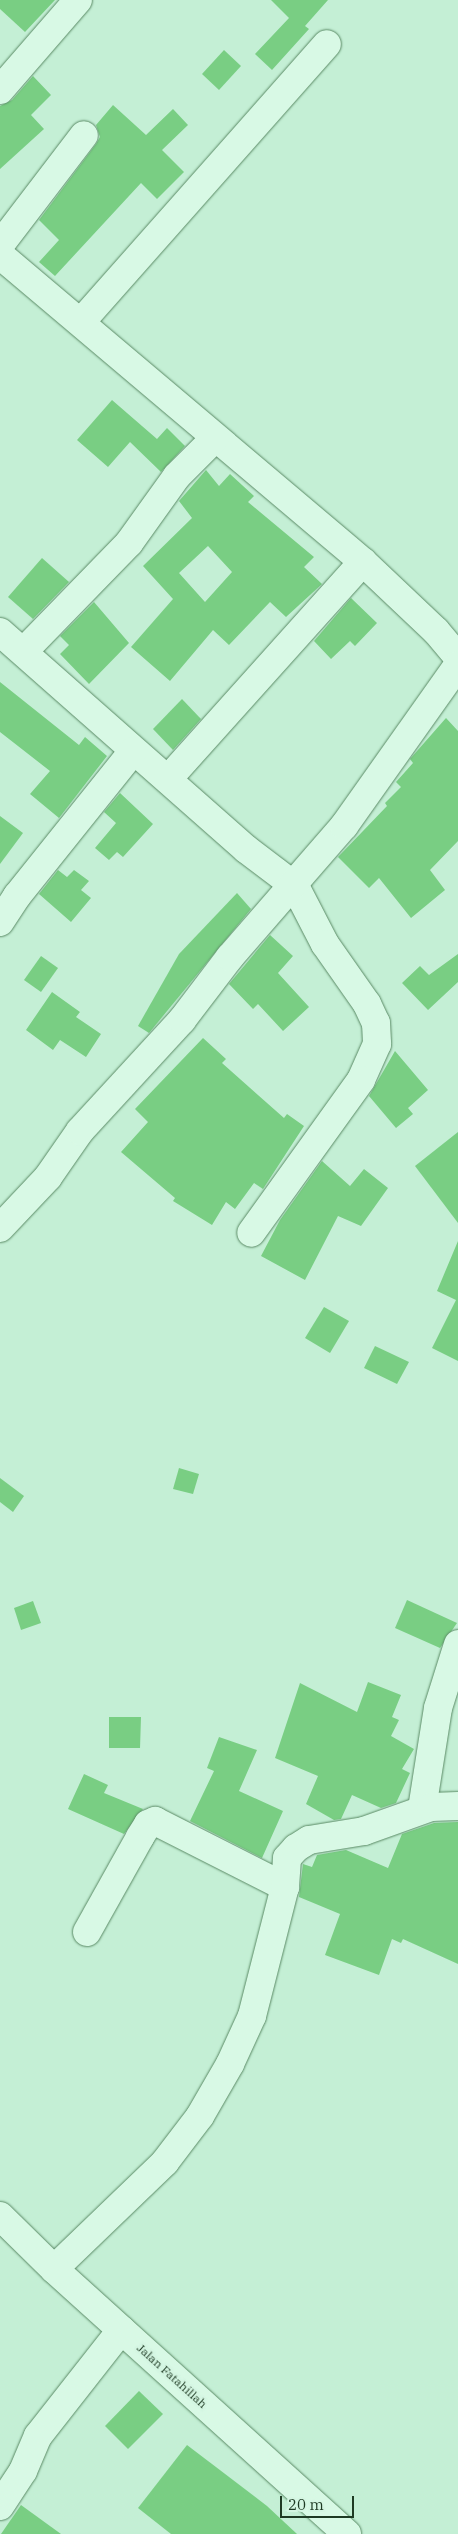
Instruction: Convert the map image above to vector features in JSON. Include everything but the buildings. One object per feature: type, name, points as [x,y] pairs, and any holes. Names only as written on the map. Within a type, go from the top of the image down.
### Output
[{"type":"street","points":[[0,90],[78,0]]},
{"type":"street","points":[[81,322],[328,44]]},
{"type":"street","points":[[0,245],[84,134]]},
{"type":"street","points":[[0,255],[363,562],[436,631],[458,657]]},
{"type":"street","points":[[24,651],[129,543],[177,476],[215,438]]},
{"type":"street","points":[[168,779],[363,562]]},
{"type":"street","points":[[0,632],[24,651],[133,751],[168,779],[246,849],[295,886],[325,944],[368,1004],[376,1023],[377,1044],[361,1080],[251,1233]]},
{"type":"street","points":[[0,1228],[48,1178],[80,1131],[151,1055],[230,957],[295,886],[394,761],[458,665]]},
{"type":"street","points":[[0,922],[17,896],[133,751]]},
{"type":"street","points":[[422,1809],[438,1708],[458,1644]]},
{"type":"street","points":[[54,2269],[165,2162],[200,2116],[252,2016],[285,1887],[287,1858],[309,1840],[364,1831],[422,1809],[458,1806]]},
{"type":"street","points":[[87,1932],[140,1837],[148,1824],[155,1821],[285,1887]]},
{"type":"street","name":"Jalan Fatahillah","points":[[0,2216],[54,2269],[347,2534]]},
{"type":"street","points":[[0,2506],[23,2471],[38,2436],[121,2330]]}]
